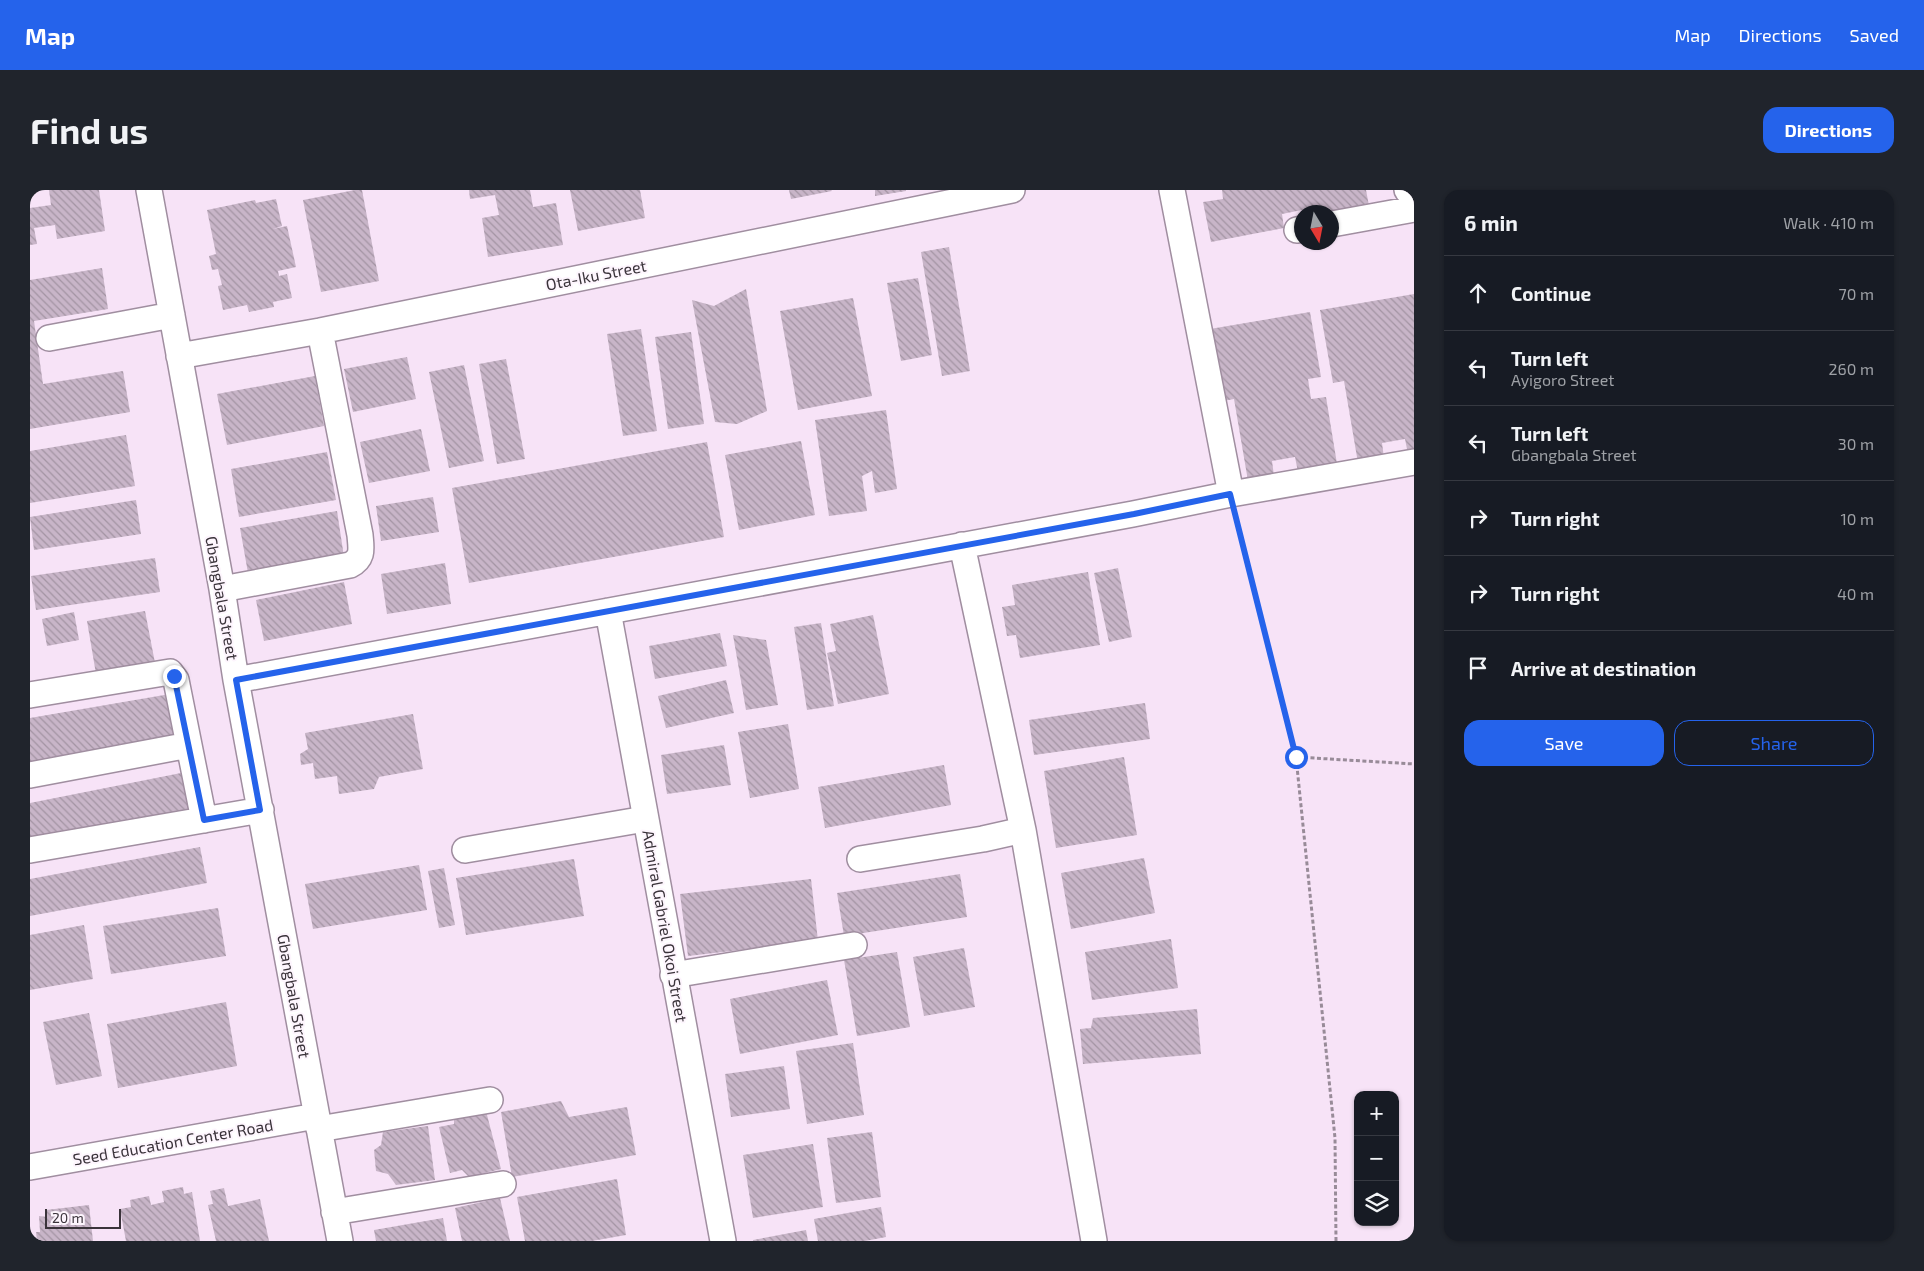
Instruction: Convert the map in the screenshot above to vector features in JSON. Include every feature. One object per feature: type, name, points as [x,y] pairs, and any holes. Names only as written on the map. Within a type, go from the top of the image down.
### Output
[{"type":"street","name":"Gbangbala Street","points":[[149,190],[222,589],[236,680],[340,1241]]},
{"type":"street","name":"Ota-Iku Street","points":[[179,356],[320,331],[1012,190]]},
{"type":"street","points":[[1172,190],[1230,494]]},
{"type":"street","points":[[1407,190],[1414,198]]},
{"type":"street","points":[[1339,223],[1414,209]]},
{"type":"street","points":[[49,338],[172,315]]},
{"type":"street","points":[[222,589],[350,565],[358,562],[362,554],[360,534],[320,331]]},
{"type":"street","points":[[236,680],[1134,514],[1230,494],[1414,462]]},
{"type":"street","points":[[962,545],[1022,830],[1094,1241]]},
{"type":"street","name":"Admiral Gabriel Okoi Street","points":[[608,611],[723,1241]]},
{"type":"street","points":[[30,695],[170,672],[176,680],[204,820]]},
{"type":"street","points":[[30,775],[189,745]]},
{"type":"street","points":[[30,850],[260,810]]},
{"type":"street","points":[[465,850],[645,819]]},
{"type":"street","points":[[860,858],[983,840],[1022,830]]},
{"type":"street","points":[[673,975],[854,945]]},
{"type":"street","name":"Seed Education Center Road","points":[[30,1167],[317,1123],[490,1100]]},
{"type":"street","points":[[334,1212],[503,1184]]},
{"type":"path","points":[[1230,494],[1296,757],[1335,1138],[1336,1241]]},
{"type":"path","points":[[1296,757],[1414,764]]},
{"type":"building","points":[[49,190],[99,190],[105,231],[57,239],[55,225],[34,228],[37,244],[30,245],[30,208],[51,205]]},
{"type":"building","points":[[362,190],[379,281],[321,292],[303,200]]},
{"type":"building","points":[[469,190],[530,190],[533,207],[556,203],[563,245],[488,257],[482,218],[499,215],[495,195],[470,199]]},
{"type":"building","points":[[570,190],[640,190],[645,218],[578,231]]},
{"type":"building","points":[[789,190],[831,190],[832,191],[791,199]]},
{"type":"building","points":[[875,190],[906,190],[906,191],[875,196]]},
{"type":"building","points":[[1222,190],[1366,190],[1370,211],[1339,211],[1339,205],[1294,205],[1294,212],[1282,214],[1284,228],[1211,242],[1203,202],[1223,199]]},
{"type":"building","points":[[276,199],[282,226],[273,229],[287,226],[296,267],[278,271],[279,276],[287,274],[292,298],[273,302],[274,307],[249,312],[247,305],[223,310],[218,286],[222,285],[218,269],[212,270],[209,256],[216,254],[207,210],[255,200],[256,203]]},
{"type":"building","points":[[949,247],[970,371],[942,376],[921,252]]},
{"type":"building","points":[[102,268],[108,309],[34,321],[43,384],[123,371],[130,412],[30,429],[30,280]]},
{"type":"building","points":[[918,278],[932,355],[901,361],[887,283]]},
{"type":"building","points":[[746,289],[767,411],[737,424],[715,422],[692,300],[714,306]]},
{"type":"building","points":[[1414,294],[1414,458],[1409,459],[1405,439],[1382,443],[1384,458],[1358,463],[1344,381],[1333,383],[1320,310]]},
{"type":"building","points":[[853,298],[872,396],[798,410],[780,311]]},
{"type":"building","points":[[1310,312],[1321,377],[1308,379],[1311,399],[1326,397],[1338,470],[1299,477],[1295,457],[1272,461],[1274,476],[1248,481],[1234,399],[1223,401],[1210,329]]},
{"type":"building","points":[[641,329],[657,431],[623,436],[607,334]]},
{"type":"building","points":[[691,332],[704,424],[668,429],[655,337]]},
{"type":"building","points":[[407,357],[416,399],[353,412],[344,369]]},
{"type":"building","points":[[506,359],[525,459],[497,464],[479,364]]},
{"type":"building","points":[[464,365],[484,461],[449,468],[429,372]]},
{"type":"building","points":[[315,376],[324,426],[227,445],[217,394]]},
{"type":"building","points":[[886,410],[897,489],[875,493],[872,471],[862,476],[867,511],[829,516],[815,420]]},
{"type":"building","points":[[421,429],[430,471],[369,483],[360,442]]},
{"type":"building","points":[[126,435],[135,486],[30,503],[30,451]]},
{"type":"building","points":[[801,441],[815,515],[739,530],[725,455]]},
{"type":"building","points":[[707,442],[724,537],[469,583],[452,488]]},
{"type":"building","points":[[327,452],[336,500],[239,517],[231,469]]},
{"type":"building","points":[[433,497],[439,532],[381,541],[376,506]]},
{"type":"building","points":[[136,500],[141,534],[34,550],[30,517]]},
{"type":"building","points":[[337,511],[344,557],[248,573],[240,528]]},
{"type":"building","points":[[155,558],[160,592],[36,610],[31,576]]},
{"type":"building","points":[[445,563],[451,604],[387,614],[381,574]]},
{"type":"building","points":[[1118,568],[1132,637],[1109,642],[1094,573]]},
{"type":"building","points":[[1088,572],[1100,645],[1020,658],[1016,635],[1007,636],[1002,607],[1015,605],[1012,585]]},
{"type":"building","points":[[344,582],[352,624],[264,641],[256,600]]},
{"type":"building","points":[[145,611],[155,663],[96,674],[87,621]]},
{"type":"building","points":[[74,612],[79,640],[47,646],[42,619]]},
{"type":"building","points":[[873,615],[889,694],[838,704],[827,653],[836,651],[830,624]]},
{"type":"building","points":[[821,623],[834,706],[807,710],[794,627]]},
{"type":"building","points":[[720,633],[727,666],[655,679],[649,646]]},
{"type":"building","points":[[733,635],[766,640],[778,705],[746,710]]},
{"type":"building","points":[[726,680],[734,713],[666,728],[658,696]]},
{"type":"building","points":[[170,694],[177,737],[30,762],[30,718]]},
{"type":"building","points":[[1145,703],[1150,739],[1034,755],[1029,720]]},
{"type":"building","points":[[413,714],[423,769],[379,777],[374,789],[339,794],[337,776],[315,779],[313,763],[301,765],[300,754],[308,749],[305,733]]},
{"type":"building","points":[[788,724],[799,789],[750,798],[738,732]]},
{"type":"building","points":[[724,745],[731,785],[667,794],[661,755]]},
{"type":"building","points":[[1124,757],[1137,835],[1056,848],[1044,771]]},
{"type":"building","points":[[944,765],[951,805],[825,828],[818,787]]},
{"type":"building","points":[[186,772],[194,810],[30,843],[30,803]]},
{"type":"building","points":[[200,847],[207,883],[30,916],[30,879]]},
{"type":"building","points":[[1144,858],[1155,913],[1071,929],[1061,873]]},
{"type":"building","points":[[574,859],[584,916],[466,935],[456,878]]},
{"type":"building","points":[[419,865],[427,910],[313,929],[305,884]]},
{"type":"building","points":[[444,868],[455,925],[439,928],[428,871]]},
{"type":"building","points":[[960,874],[967,917],[844,936],[837,893]]},
{"type":"building","points":[[811,879],[818,941],[688,956],[680,894]]},
{"type":"building","points":[[218,908],[226,956],[111,974],[103,926]]},
{"type":"building","points":[[84,925],[93,979],[30,990],[30,935]]},
{"type":"building","points":[[1171,939],[1178,988],[1092,1000],[1085,952]]},
{"type":"building","points":[[964,948],[975,1007],[924,1016],[913,957]]},
{"type":"building","points":[[897,952],[910,1027],[857,1036],[844,960]]},
{"type":"building","points":[[827,980],[838,1035],[740,1054],[730,999]]},
{"type":"building","points":[[226,1002],[237,1066],[118,1088],[107,1024]]},
{"type":"building","points":[[1197,1009],[1201,1054],[1083,1064],[1080,1029],[1091,1028],[1093,1018]]},
{"type":"building","points":[[89,1013],[102,1076],[56,1085],[43,1022]]},
{"type":"building","points":[[853,1043],[864,1115],[807,1124],[796,1051]]},
{"type":"building","points":[[784,1066],[790,1109],[731,1117],[725,1074]]},
{"type":"building","points":[[561,1101],[569,1117],[627,1107],[636,1155],[512,1177],[501,1112]]},
{"type":"building","points":[[486,1111],[501,1169],[469,1177],[462,1170],[450,1173],[439,1127],[454,1124],[454,1119]]},
{"type":"building","points":[[428,1126],[435,1180],[396,1185],[388,1174],[376,1171],[374,1150],[381,1145],[383,1132]]},
{"type":"building","points":[[872,1132],[881,1197],[836,1203],[827,1138]]},
{"type":"building","points":[[813,1144],[823,1207],[753,1218],[743,1155]]},
{"type":"building","points":[[617,1179],[626,1235],[592,1241],[525,1241],[517,1197]]},
{"type":"building","points":[[183,1187],[184,1194],[192,1192],[200,1241],[126,1241],[120,1209],[131,1207],[130,1200],[149,1196],[151,1205],[164,1202],[162,1191]]},
{"type":"building","points":[[224,1188],[228,1206],[260,1199],[269,1241],[216,1241],[208,1205],[213,1204],[210,1191]]},
{"type":"building","points":[[500,1198],[510,1241],[462,1241],[455,1208]]},
{"type":"building","points":[[89,1205],[93,1241],[37,1241],[36,1232],[40,1232],[39,1216],[47,1217],[46,1210]]},
{"type":"building","points":[[881,1207],[886,1237],[865,1241],[818,1241],[814,1219]]},
{"type":"building","points":[[443,1218],[447,1241],[376,1241],[374,1230]]},
{"type":"building","points":[[806,1230],[808,1241],[753,1241],[753,1240]]},
{"type":"route","points":[[174,676],[204,820],[260,810],[236,680],[1134,514],[1230,494],[1296,757]]}]
